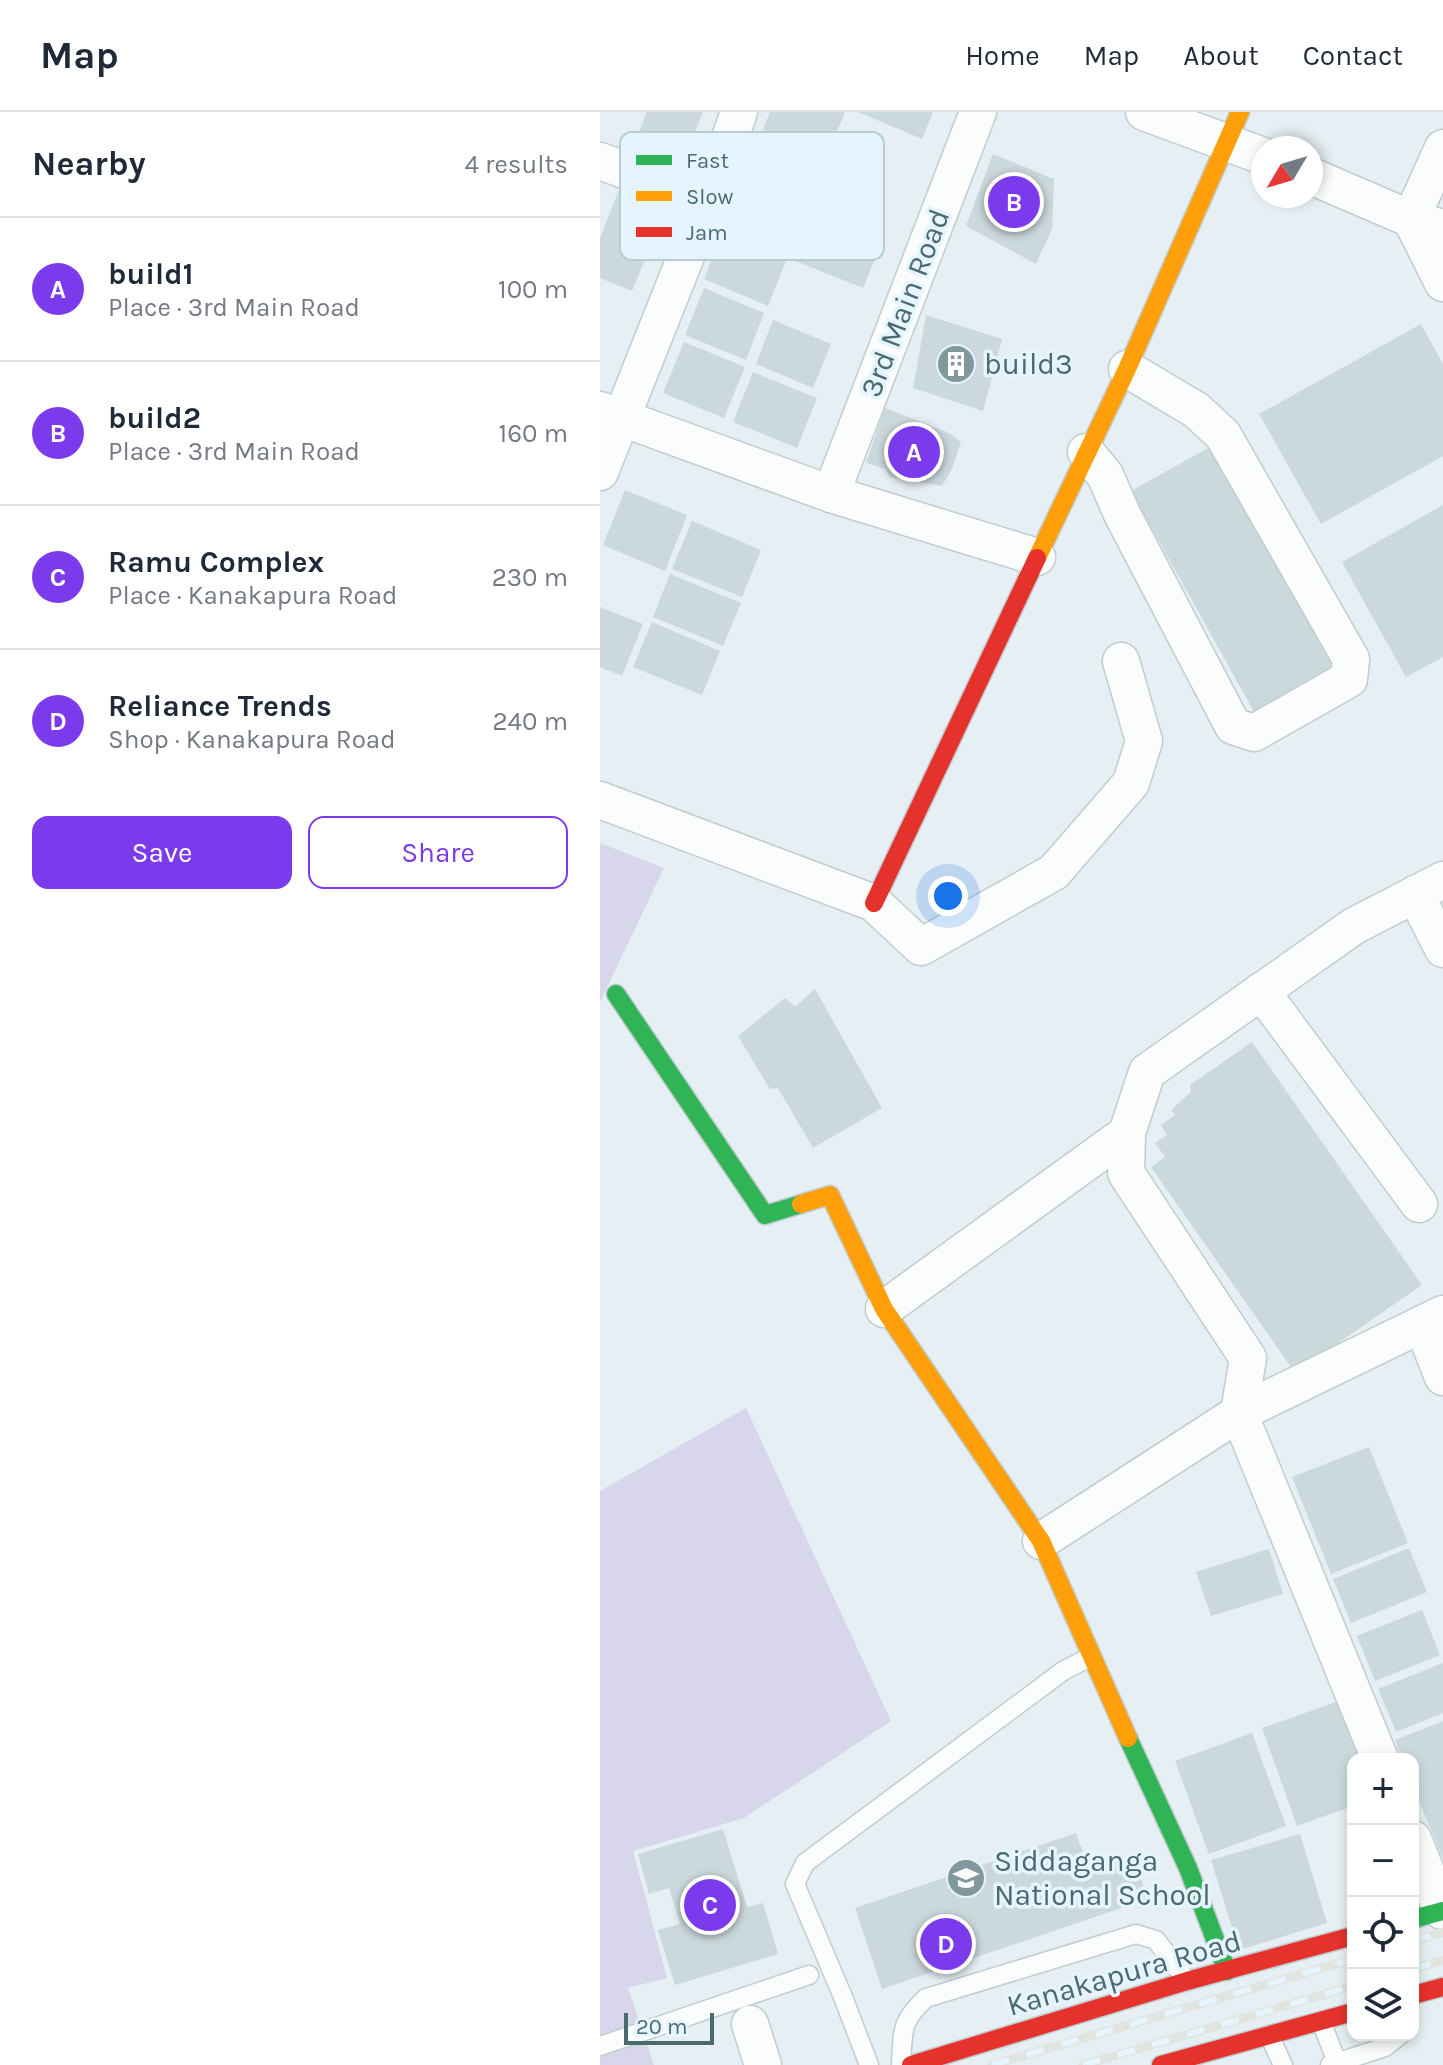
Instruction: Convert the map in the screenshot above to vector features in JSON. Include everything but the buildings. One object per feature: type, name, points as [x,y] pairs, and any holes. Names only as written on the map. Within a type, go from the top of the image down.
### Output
[{"type":"main road","points":[[874,903],[1127,369],[1234,126]]},
{"type":"main road","points":[[616,994],[765,1215],[830,1195],[884,1309],[1041,1541],[1090,1657],[1188,1868],[1227,1971]]},
{"type":"main road","points":[[1419,1917],[1443,1911]]},
{"type":"main road","name":"Kanakapura Road","points":[[911,2065],[1187,1981],[1347,1938]]},
{"type":"main road","points":[[1419,2001],[1438,1988]]},
{"type":"main road","points":[[1161,2065],[1347,2014]]},
{"type":"street","points":[[732,132],[739,112]]},
{"type":"street","name":"3rd Main Road","points":[[831,494],[978,112]]},
{"type":"street","points":[[1144,112],[1234,126],[1251,144]]},
{"type":"street","points":[[1443,148],[1427,224],[1443,283]]},
{"type":"street","points":[[600,161],[620,168]]},
{"type":"street","points":[[1323,181],[1427,224]]},
{"type":"street","points":[[600,472],[611,414],[681,260]]},
{"type":"street","points":[[1086,452],[1105,475],[1122,514],[1233,726],[1254,733],[1349,679],[1351,659],[1223,435],[1196,410],[1127,369]]},
{"type":"street","points":[[611,414],[831,494],[1037,557]]},
{"type":"street","points":[[600,800],[874,903],[921,947],[1054,872],[1131,783],[1144,741],[1121,661]]},
{"type":"street","points":[[1378,1753],[1239,1413],[1248,1358],[1126,1173],[1127,1133],[1147,1072],[1354,926],[1429,887],[1443,949]]},
{"type":"street","points":[[1261,991],[1419,1204]]},
{"type":"street","points":[[884,1309],[1127,1133]]},
{"type":"street","points":[[1041,1541],[1239,1413],[1433,1319],[1443,1377]]},
{"type":"street","points":[[1419,1853],[1443,1911]]},
{"type":"street","points":[[750,2024],[763,2065]]},
{"type":"lane","points":[[869,2065],[795,1884],[805,1863],[1063,1671],[1090,1657]]},
{"type":"lane","points":[[901,2065],[904,2027],[909,2014],[926,1998],[1136,1934],[1156,1940],[1187,1981]]},
{"type":"lane","points":[[600,2046],[809,1975]]},
{"type":"lane","points":[[1321,2021],[1335,2064],[1385,2047],[1392,2041]]},
{"type":"lane","points":[[1269,2035],[1283,2065]]},
{"type":"shaded area","points":[[600,843],[664,868],[600,1002]]},
{"type":"shaded area","points":[[746,1408],[891,1721],[744,1818],[633,1851],[667,1978],[628,1988],[654,2065],[600,2065],[600,1491]]},
{"type":"railway","points":[[1419,1939],[1443,1932]]},
{"type":"railway","points":[[1419,1967],[1443,1960]]},
{"type":"railway","points":[[992,2065],[1347,1961]]},
{"type":"railway","points":[[1083,2065],[1347,1988]]},
{"type":"traffic: fast","points":[[616,994],[765,1215],[801,1204]]},
{"type":"traffic: fast","points":[[1128,1738],[1188,1868],[1227,1971]]},
{"type":"traffic: fast","points":[[1419,1917],[1443,1911]]},
{"type":"traffic: slow","points":[[1037,558],[1127,369],[1240,112]]},
{"type":"traffic: slow","points":[[801,1204],[830,1195],[884,1309],[1041,1541],[1128,1738]]},
{"type":"traffic: jam","points":[[874,903],[1037,558]]},
{"type":"traffic: jam","points":[[911,2065],[1187,1981],[1347,1938]]},
{"type":"traffic: jam","points":[[1419,1993],[1443,1987]]},
{"type":"traffic: jam","points":[[1161,2065],[1347,2014]]},
{"type":"place","name":"build2","points":[[1014,202]]},
{"type":"place","name":"build3","points":[[956,364]]},
{"type":"place","name":"build1","points":[[914,452]]},
{"type":"place","name":"Siddaganga National School","points":[[966,1878]]},
{"type":"place","name":"Ramu Complex","points":[[710,1905]]},
{"type":"place","name":"Reliance Trends","points":[[946,1944]]}]
